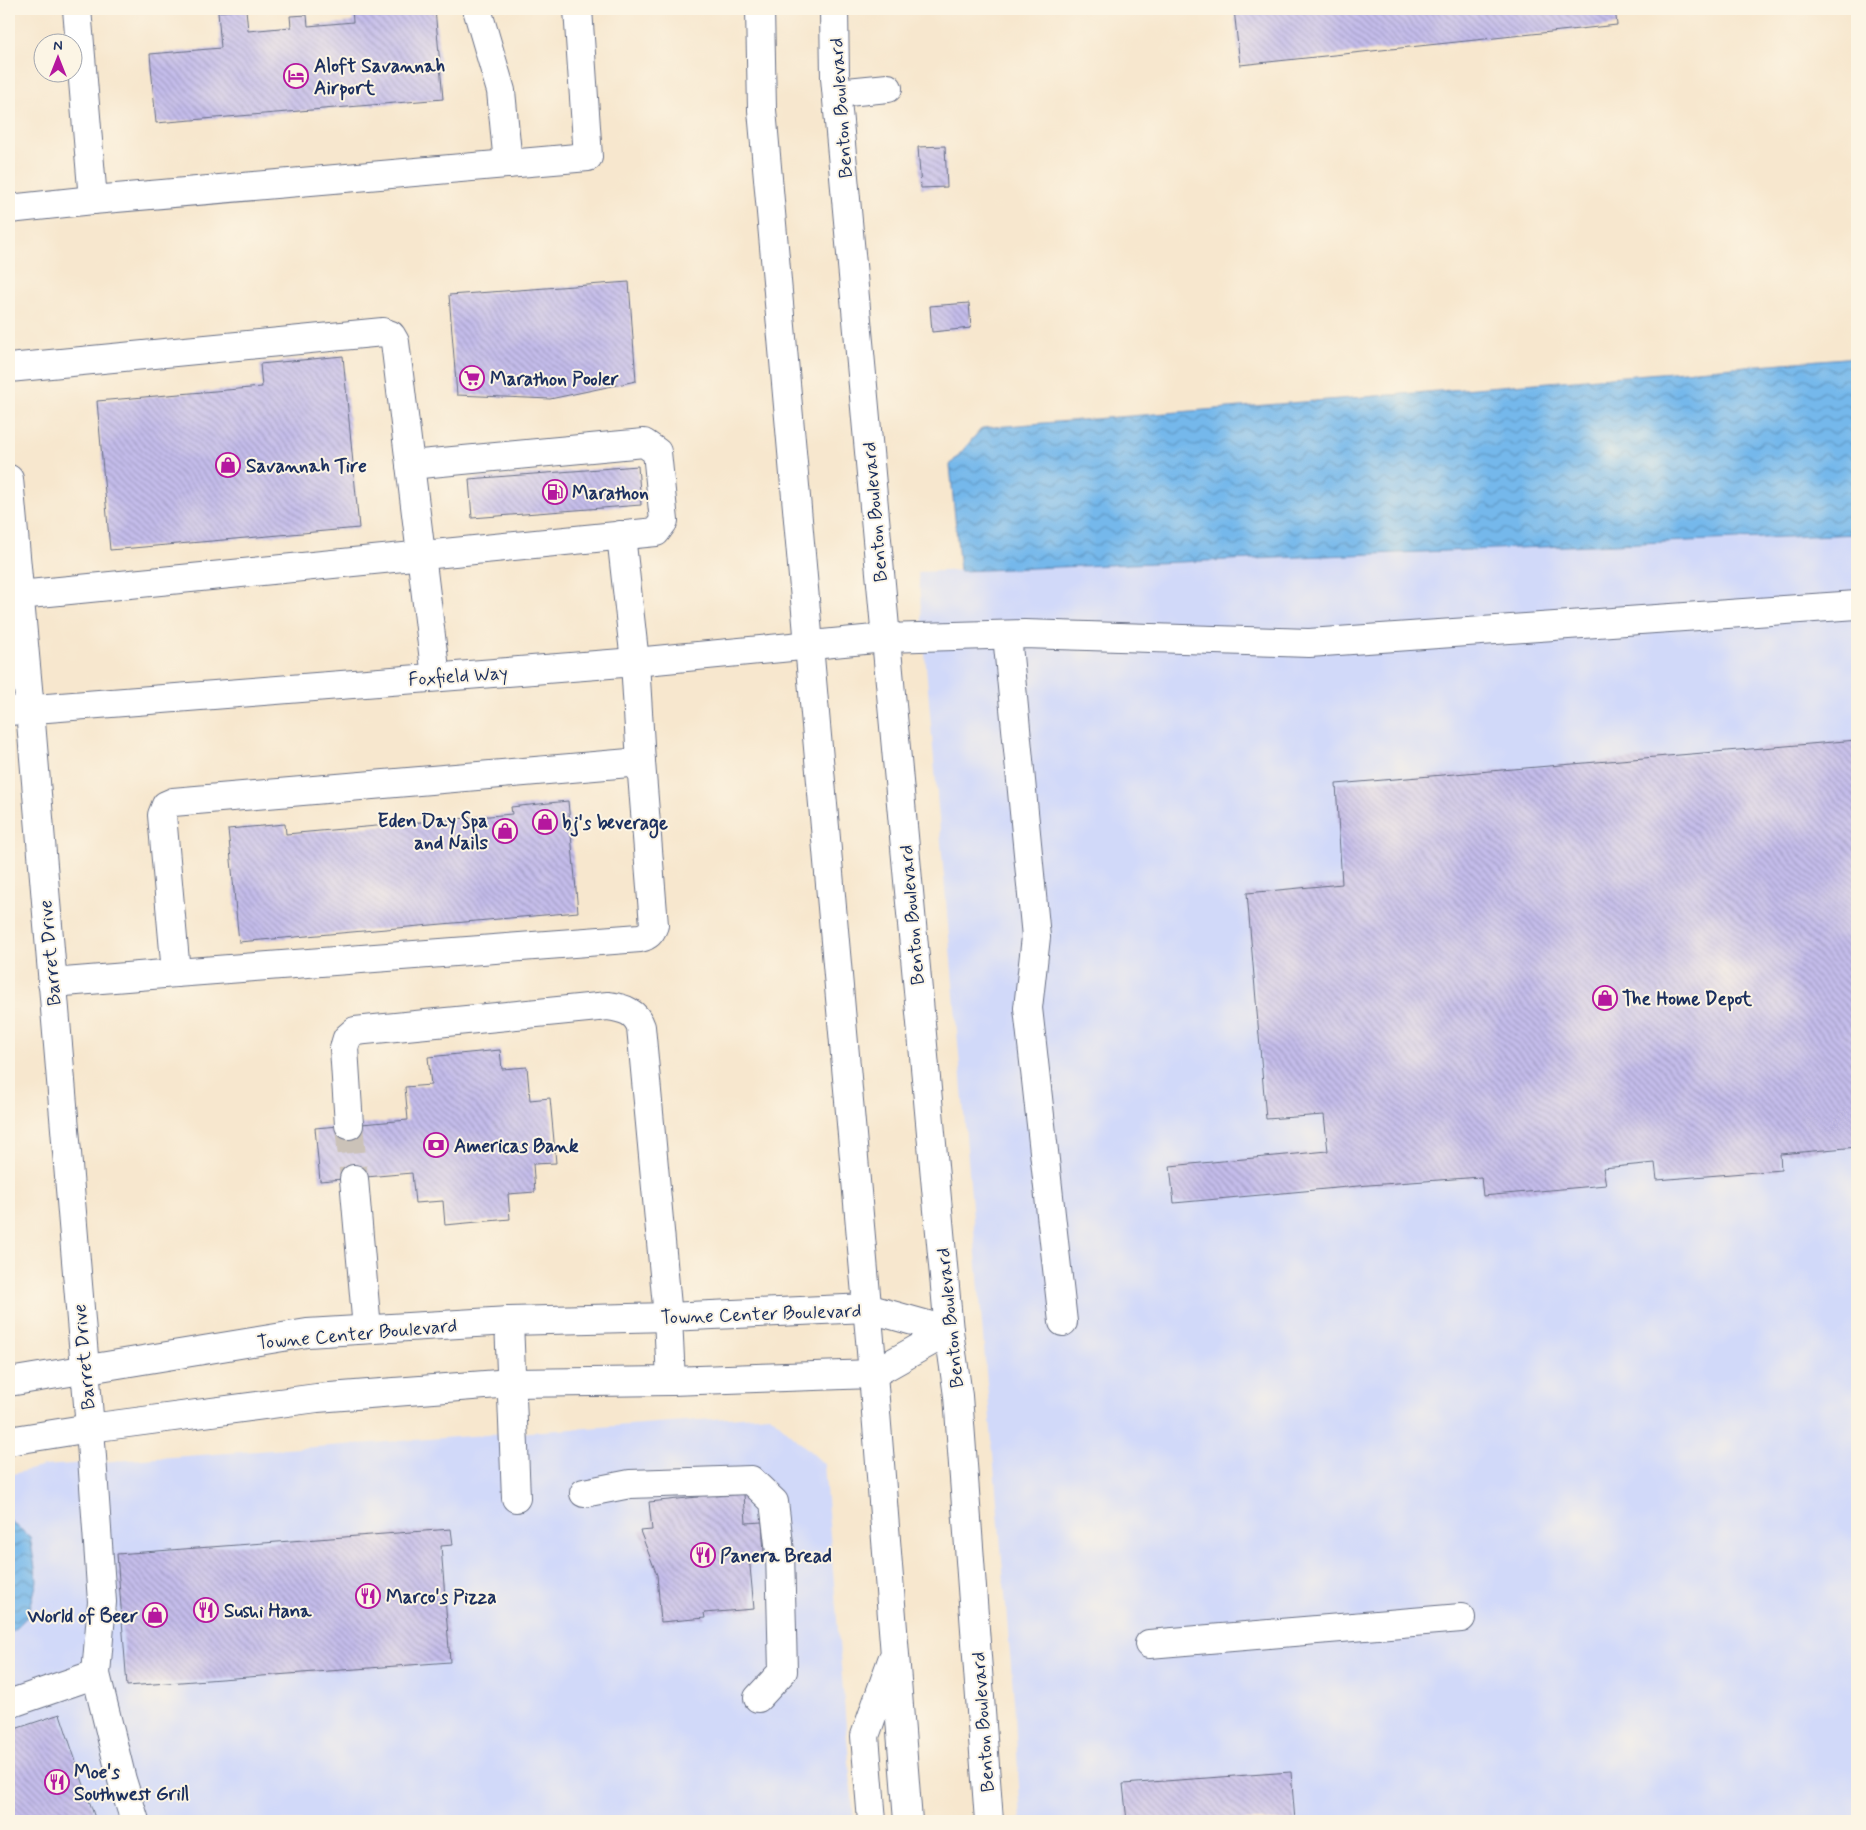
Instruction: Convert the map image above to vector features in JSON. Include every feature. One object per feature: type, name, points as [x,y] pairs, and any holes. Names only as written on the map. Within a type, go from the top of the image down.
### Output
[{"type":"street","points":[[78,9],[93,200]]},
{"type":"street","points":[[477,9],[502,92],[508,164]]},
{"type":"street","points":[[9,208],[588,157],[578,9]]},
{"type":"street","points":[[760,9],[762,110],[873,1374],[908,1821]]},
{"type":"street","name":"Benton Boulevard","points":[[834,9],[837,93],[949,1331],[958,1396],[989,1821]]},
{"type":"street","points":[[837,93],[888,88]]},
{"type":"street","points":[[9,368],[383,332],[391,335],[395,342],[436,677]]},
{"type":"street","points":[[19,595],[656,532],[664,522],[657,452],[644,443],[410,465]]},
{"type":"street","name":"Barret Drive","points":[[9,478],[19,595],[19,710],[52,983],[90,1428],[102,1602],[96,1674],[122,1780],[135,1821]]},
{"type":"street","points":[[52,983],[647,936],[652,931],[654,925],[635,662],[621,535]]},
{"type":"street","name":"Foxfield Way","points":[[19,710],[635,662],[886,638],[1007,635],[1309,643],[1857,604]]},
{"type":"street","points":[[1007,635],[1036,937],[1028,1008],[1063,1322]]},
{"type":"street","points":[[176,973],[162,815],[166,805],[173,802],[641,762]]},
{"type":"street","points":[[348,1125],[344,1048],[348,1038],[355,1031],[608,1006],[631,1012],[638,1018],[641,1027],[668,1317],[671,1382]]},
{"type":"street","points":[[354,1179],[367,1329]]},
{"type":"street","name":"Towne Center Boulevard","points":[[9,1382],[84,1368],[307,1333],[508,1320],[668,1317],[867,1308],[949,1331]]},
{"type":"street","points":[[508,1320],[516,1498]]},
{"type":"street","points":[[9,1441],[90,1428],[317,1398],[511,1383],[671,1382],[873,1374],[949,1331]]},
{"type":"street","points":[[584,1493],[630,1484],[751,1480],[774,1502],[780,1552],[783,1671],[758,1698]]},
{"type":"street","points":[[1149,1644],[1461,1618]]},
{"type":"street","points":[[872,1821],[865,1736],[895,1651]]},
{"type":"street","points":[[9,1704],[96,1674]]},
{"type":"shaded area","points":[[1857,534],[1857,1821],[1021,1821],[1014,1701],[918,572]]},
{"type":"shaded area","points":[[770,1415],[824,1464],[854,1821],[9,1821],[9,1475],[44,1466]]},
{"type":"water","points":[[1857,357],[1857,534],[960,571],[950,465],[982,428]]},
{"type":"water","points":[[9,1520],[30,1537],[37,1581],[28,1616],[9,1634]]},
{"type":"building","name":"Aloft Savannah Airport","points":[[246,9],[248,31],[291,27],[290,16],[307,15],[308,26],[353,22],[352,9],[435,9],[443,99],[156,123],[150,54],[221,48],[218,12]]},
{"type":"building","points":[[1234,9],[1615,9],[1617,25],[1240,65]]},
{"type":"building","points":[[945,146],[947,187],[921,188],[918,147]]},
{"type":"building","points":[[629,282],[636,381],[550,399],[457,395],[449,295]]},
{"type":"building","points":[[969,303],[971,328],[932,332],[930,306]]},
{"type":"building","name":"Savannah Tire","points":[[343,356],[359,528],[110,550],[97,401],[262,387],[260,364]]},
{"type":"building","name":"Marathon","points":[[638,466],[641,505],[472,518],[469,479]]},
{"type":"building","name":"The Home Depot","points":[[1857,740],[1857,1147],[1780,1154],[1781,1170],[1657,1180],[1655,1163],[1603,1168],[1606,1185],[1483,1196],[1481,1177],[1174,1203],[1170,1166],[1328,1151],[1324,1115],[1266,1119],[1247,893],[1342,884],[1336,784]]},
{"type":"building","points":[[568,801],[578,912],[239,942],[228,829],[285,824],[286,834],[512,814],[511,807]]},
{"type":"building","name":"Americas Bank","points":[[500,1050],[502,1069],[527,1067],[530,1100],[550,1098],[556,1163],[533,1164],[535,1192],[508,1194],[510,1219],[445,1225],[443,1201],[415,1203],[412,1173],[320,1181],[315,1128],[408,1120],[405,1087],[431,1085],[428,1057]]},
{"type":"building","name":"Panera Bread","points":[[715,1487],[716,1496],[744,1494],[746,1523],[762,1522],[764,1554],[749,1556],[754,1609],[704,1613],[705,1618],[661,1622],[657,1575],[640,1531],[652,1530],[649,1502],[698,1497],[698,1488]]},
{"type":"building","points":[[451,1529],[453,1545],[441,1546],[450,1662],[127,1686],[117,1554]]},
{"type":"building","points":[[60,1714],[96,1821],[9,1821],[9,1731]]},
{"type":"building","points":[[1291,1772],[1295,1821],[1127,1821],[1123,1784]]},
{"type":"tunnel","points":[[349,1125],[354,1179]]},
{"type":"place","name":"Aloft Savannah Airport","points":[[296,76]]},
{"type":"place","name":"Marathon Pooler","points":[[472,378]]},
{"type":"place","name":"Savannah Tire","points":[[228,465]]},
{"type":"place","name":"Marathon","points":[[555,492]]},
{"type":"place","name":"bj's beverage","points":[[545,822]]},
{"type":"place","name":"Eden Day Spa and Nails","points":[[505,831]]},
{"type":"place","name":"The Home Depot","points":[[1605,998]]},
{"type":"place","name":"Americas Bank","points":[[436,1145]]},
{"type":"place","name":"Panera Bread","points":[[703,1555]]},
{"type":"place","name":"Marco's Pizza","points":[[368,1596]]},
{"type":"place","name":"Sushi Hana","points":[[206,1610]]},
{"type":"place","name":"World of Beer","points":[[155,1615]]},
{"type":"place","name":"Moe's Southwest Grill","points":[[57,1782]]}]
